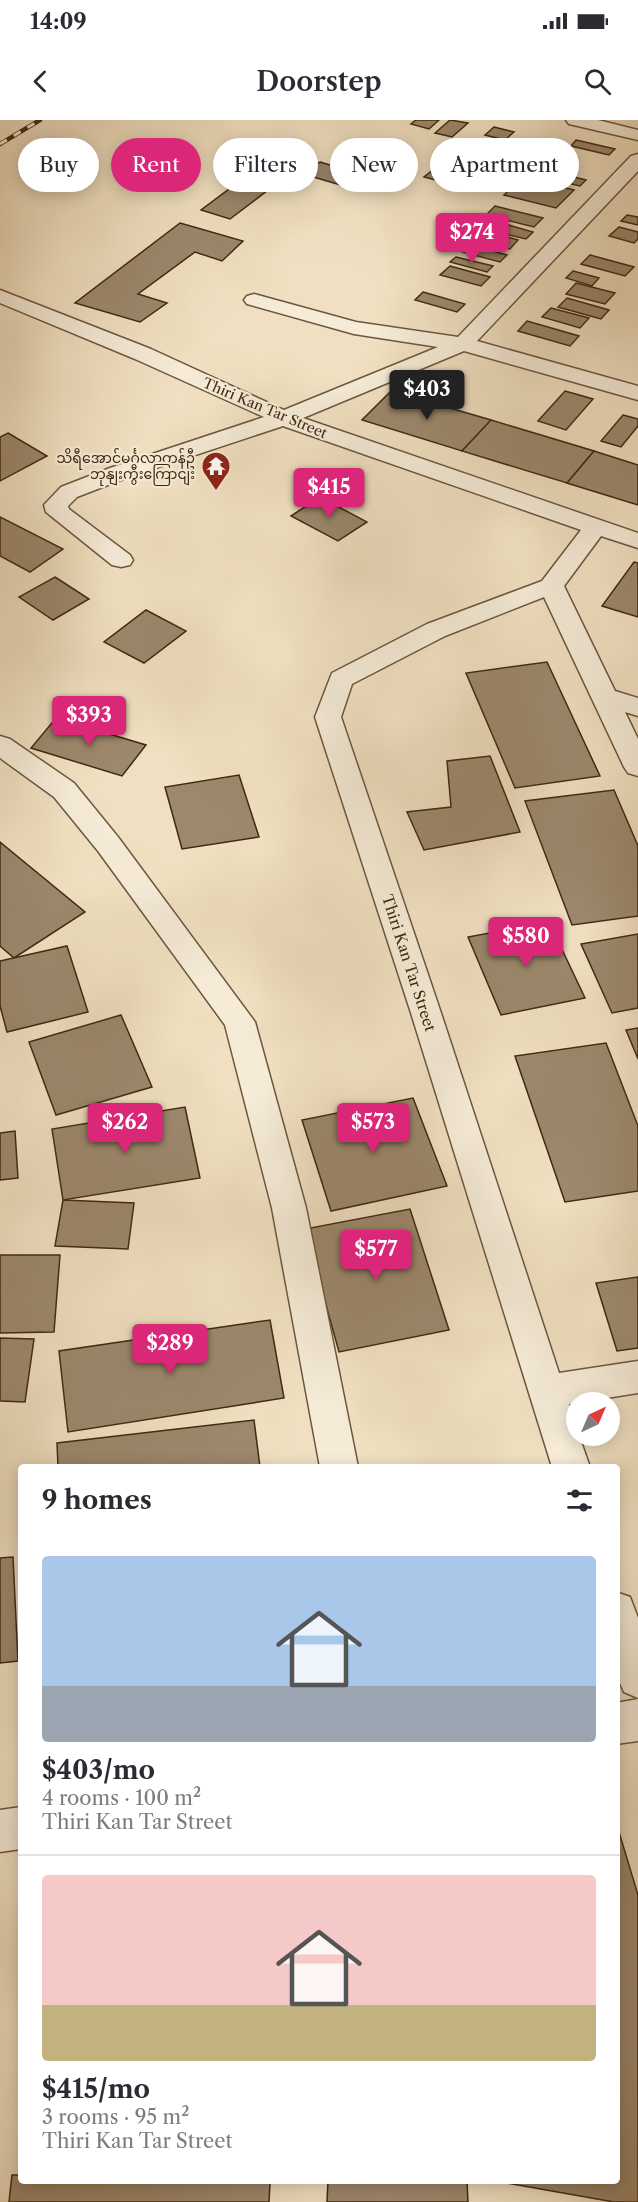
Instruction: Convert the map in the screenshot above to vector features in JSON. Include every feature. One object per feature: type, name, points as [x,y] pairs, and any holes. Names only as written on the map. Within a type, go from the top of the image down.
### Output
[{"type":"street","points":[[575,120],[638,135]]},
{"type":"street","points":[[122,560],[58,512],[56,505],[60,500],[69,492],[118,473],[284,418],[463,344],[638,160]]},
{"type":"street","name":"Thiri Kan Tar Street","points":[[0,296],[143,354],[284,418],[638,541]]},
{"type":"street","points":[[254,300],[354,328],[463,344],[638,393]]},
{"type":"street","points":[[596,528],[551,586],[638,767]]},
{"type":"street","name":"Thiri Kan Tar Street","points":[[551,586],[436,630],[341,679],[328,717],[426,1013],[570,1464]]},
{"type":"street","points":[[602,696],[638,707]]},
{"type":"street","points":[[0,745],[64,790],[108,844],[240,1022],[289,1208],[338,1464]]},
{"type":"street","points":[[546,1391],[638,1377]]},
{"type":"street","points":[[620,1623],[638,1678]]},
{"type":"street","points":[[620,1723],[638,1720]]},
{"type":"street","points":[[0,1832],[18,1829]]},
{"type":"building","points":[[416,120],[439,120],[429,129],[411,124]]},
{"type":"building","points":[[450,120],[468,123],[452,137],[435,133]]},
{"type":"building","points":[[494,127],[514,132],[507,138],[485,135]]},
{"type":"building","points":[[579,141],[615,149],[609,155],[579,148]]},
{"type":"building","points":[[318,163],[330,165],[330,182],[318,178]]},
{"type":"building","points":[[579,178],[586,180],[580,186]]},
{"type":"building","points":[[225,192],[265,192],[230,219],[201,210]]},
{"type":"building","points":[[507,192],[572,192],[556,208],[504,195]]},
{"type":"building","points":[[495,206],[543,218],[534,227],[486,215]]},
{"type":"building","points":[[627,215],[638,217],[638,225],[621,221]]},
{"type":"building","points":[[180,223],[243,241],[222,261],[195,252],[138,294],[167,303],[140,322],[75,303]]},
{"type":"building","points":[[505,224],[533,232],[526,239],[497,232]]},
{"type":"building","points":[[619,227],[638,232],[638,239],[634,243],[609,236]]},
{"type":"building","points":[[477,229],[518,240],[510,249],[468,238]]},
{"type":"building","points":[[467,244],[507,255],[500,262],[459,251]]},
{"type":"building","points":[[590,255],[634,267],[625,276],[581,264]]},
{"type":"building","points":[[456,257],[493,266],[487,272],[450,262]]},
{"type":"building","points":[[450,266],[490,277],[481,286],[440,275]]},
{"type":"building","points":[[573,271],[599,278],[592,286],[566,278]]},
{"type":"building","points":[[576,283],[615,293],[605,304],[566,294]]},
{"type":"building","points":[[423,292],[465,304],[457,312],[415,300]]},
{"type":"building","points":[[567,298],[609,310],[601,319],[558,307]]},
{"type":"building","points":[[551,308],[589,318],[580,328],[542,317]]},
{"type":"building","points":[[527,321],[579,336],[570,346],[518,331]]},
{"type":"building","points":[[391,391],[491,420],[462,451],[362,420]]},
{"type":"building","points":[[565,391],[593,399],[566,430],[538,421]]},
{"type":"building","points":[[623,415],[638,419],[638,426],[621,447],[601,441]]},
{"type":"building","points":[[491,420],[594,451],[567,483],[462,451]]},
{"type":"building","points":[[8,433],[47,456],[0,481],[0,437]]},
{"type":"building","points":[[594,451],[638,465],[638,505],[567,483]]},
{"type":"building","points":[[320,497],[367,522],[338,541],[291,516]]},
{"type":"building","points":[[0,517],[63,549],[30,572],[0,556]]},
{"type":"building","points":[[634,562],[638,563],[638,617],[602,606]]},
{"type":"building","points":[[55,577],[89,599],[53,620],[19,597]]},
{"type":"building","points":[[146,610],[186,631],[144,663],[104,642]]},
{"type":"building","points":[[547,662],[600,776],[515,788],[466,673]]},
{"type":"building","points":[[56,718],[146,745],[122,776],[31,748]]},
{"type":"building","points":[[490,756],[520,832],[424,850],[407,812],[451,807],[447,761]]},
{"type":"building","points":[[239,775],[259,837],[182,849],[165,787]]},
{"type":"building","points":[[614,790],[638,846],[638,916],[572,925],[525,801]]},
{"type":"building","points":[[0,842],[85,912],[14,958],[0,946]]},
{"type":"building","points":[[549,922],[585,998],[501,1015],[468,937]]},
{"type":"building","points":[[638,934],[638,1008],[612,1013],[581,944]]},
{"type":"building","points":[[67,946],[88,1012],[7,1032],[0,1006],[0,961]]},
{"type":"building","points":[[121,1015],[152,1087],[56,1115],[29,1042]]},
{"type":"building","points":[[638,1028],[638,1059],[626,1030]]},
{"type":"building","points":[[606,1043],[638,1126],[638,1191],[565,1202],[515,1056]]},
{"type":"building","points":[[413,1098],[447,1186],[331,1211],[302,1120]]},
{"type":"building","points":[[185,1107],[200,1178],[63,1200],[52,1129]]},
{"type":"building","points":[[15,1131],[18,1178],[0,1180],[0,1133]]},
{"type":"building","points":[[63,1200],[134,1203],[128,1249],[55,1246]]},
{"type":"building","points":[[410,1209],[449,1330],[339,1352],[305,1229]]},
{"type":"building","points":[[0,1255],[60,1255],[54,1332],[0,1333]]},
{"type":"building","points":[[638,1277],[638,1348],[617,1351],[596,1283]]},
{"type":"building","points":[[270,1320],[284,1398],[68,1432],[59,1351]]},
{"type":"building","points":[[0,1338],[34,1339],[25,1402],[0,1401]]},
{"type":"building","points":[[254,1420],[260,1464],[58,1464],[57,1443]]},
{"type":"building","points":[[13,1557],[18,1661],[0,1663],[0,1558]]},
{"type":"building","points":[[620,1835],[638,1895],[638,2202],[614,2202],[513,2184],[620,2184]]},
{"type":"building","points":[[12,2175],[18,2175],[18,2184],[270,2184],[269,2202],[9,2202]]},
{"type":"building","points":[[328,2184],[467,2184],[468,2202],[327,2202]]},
{"type":"railway","points":[[0,144],[40,120]]},
{"type":"place","name":"သိရီအောင်မင်္ဂလာကန်ဦ ဘုနျးကွီးကြောငျး","points":[[216,492]]}]
